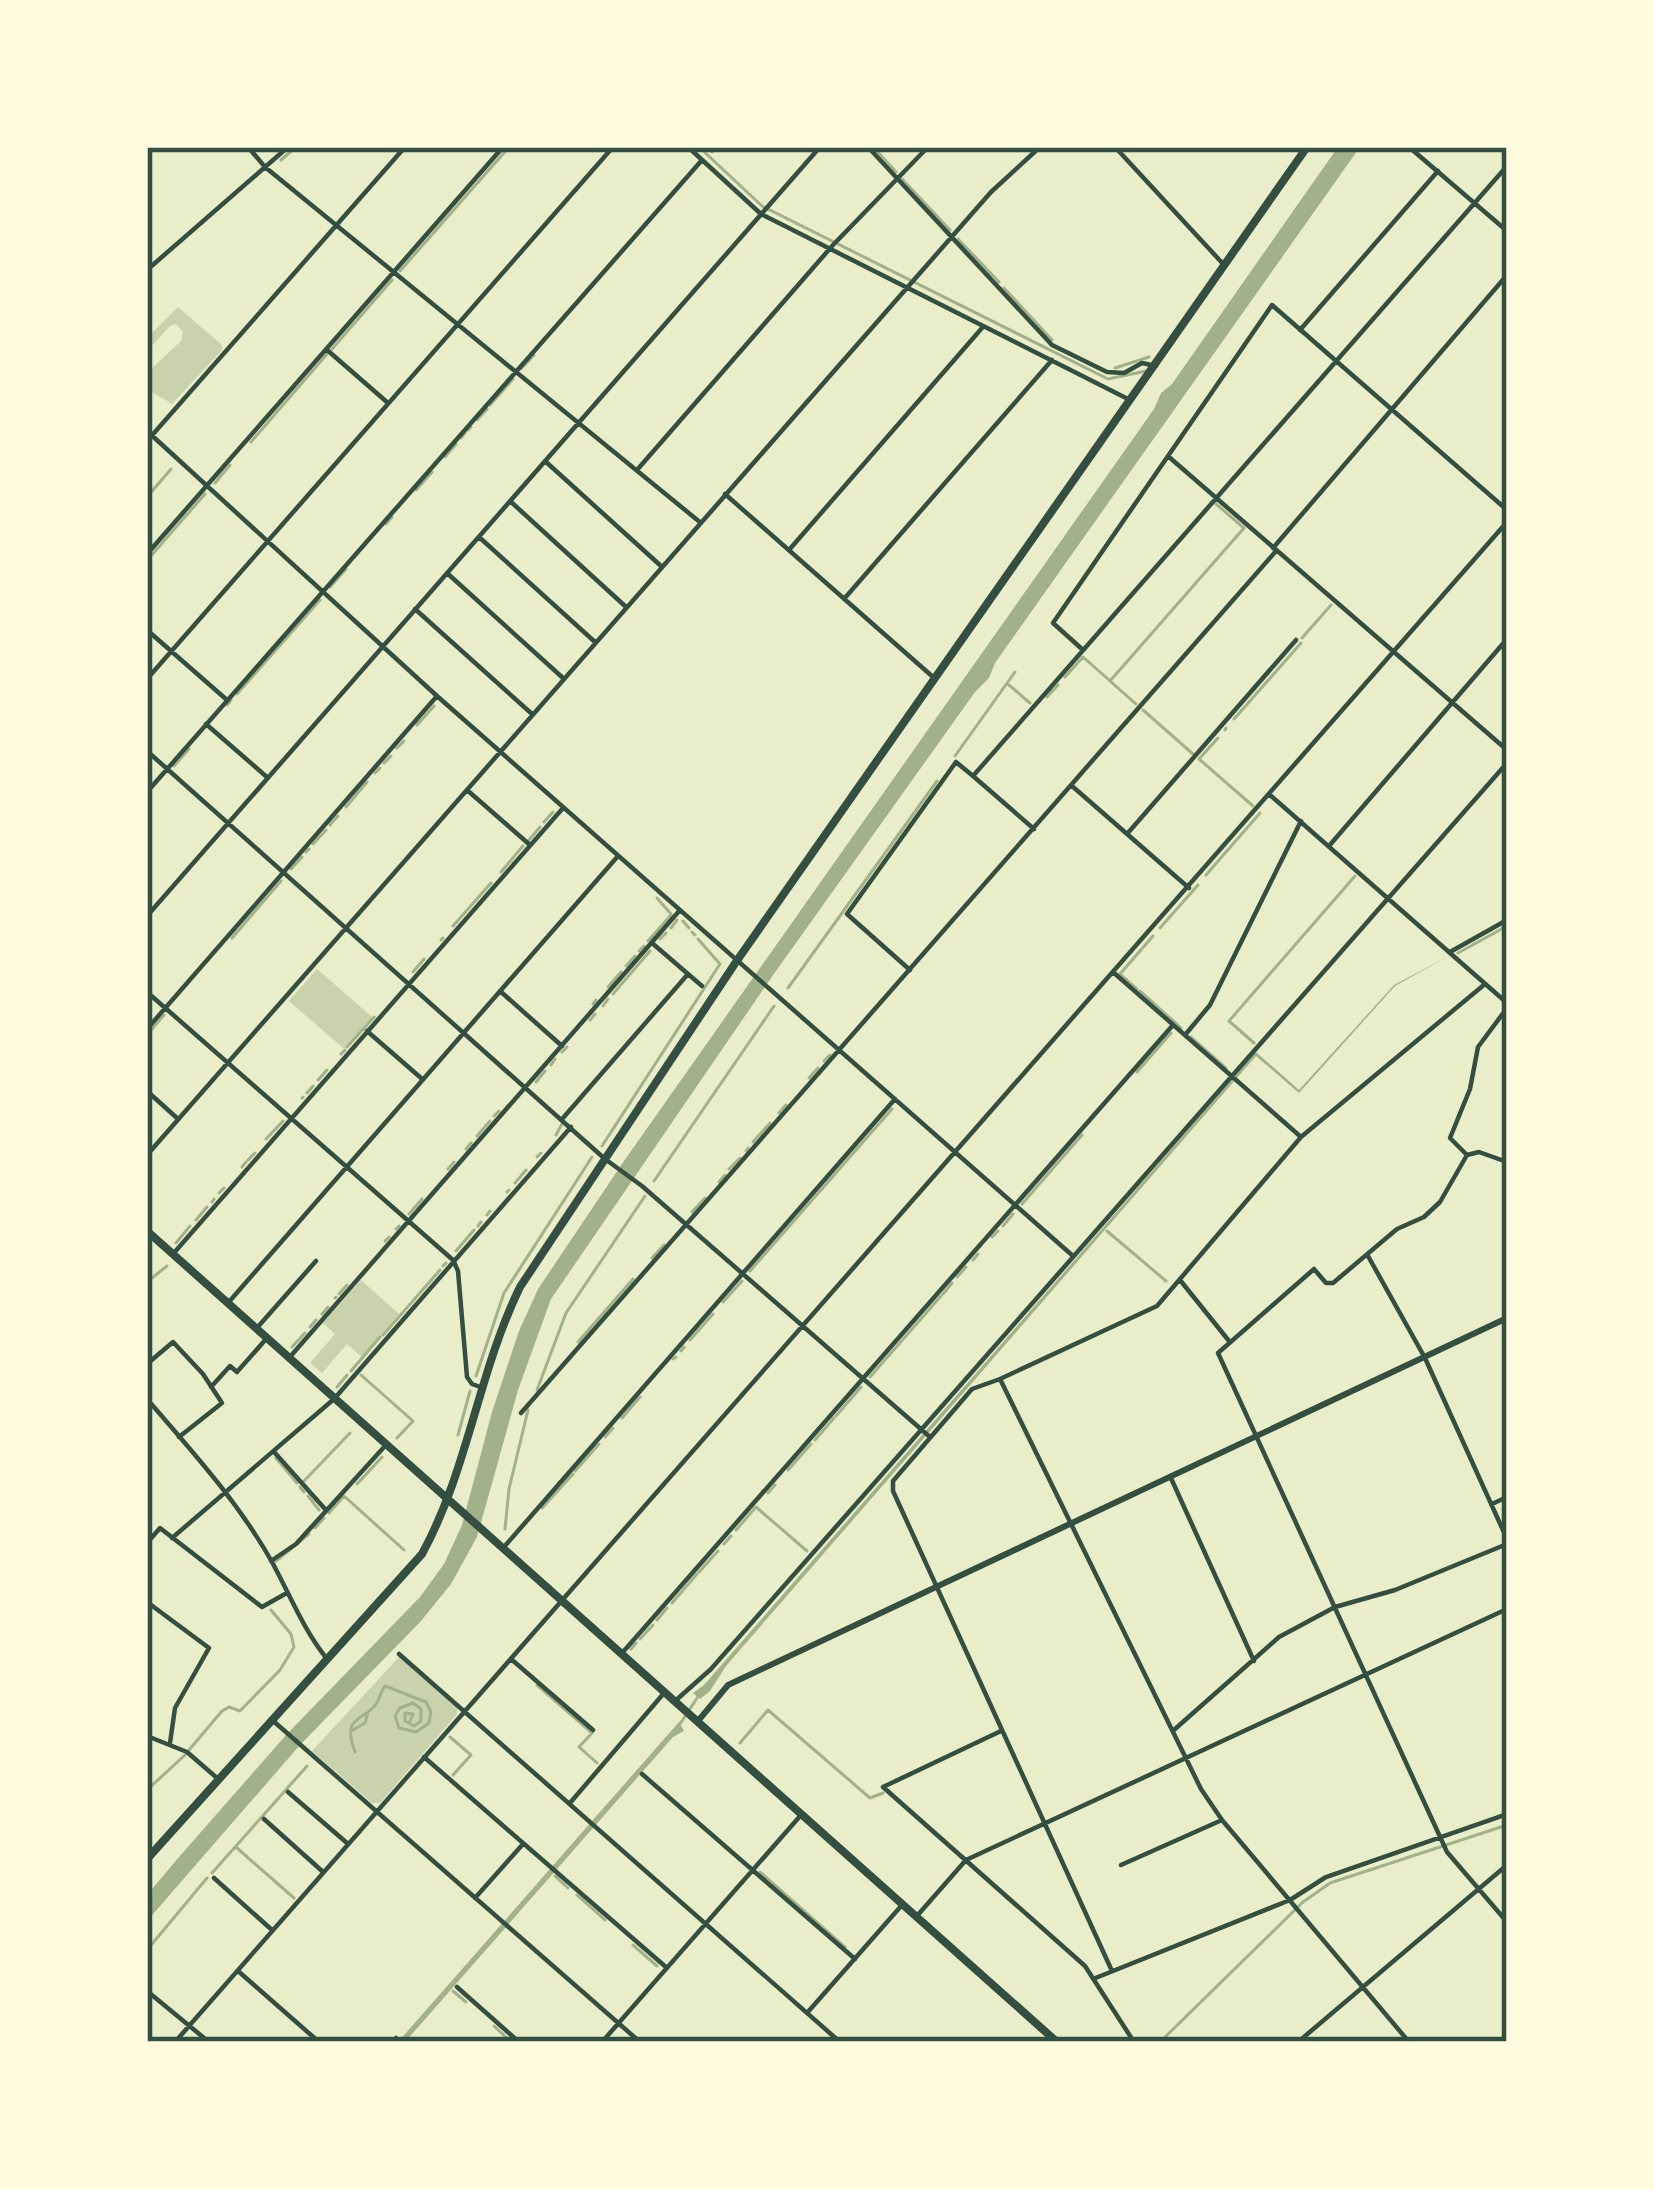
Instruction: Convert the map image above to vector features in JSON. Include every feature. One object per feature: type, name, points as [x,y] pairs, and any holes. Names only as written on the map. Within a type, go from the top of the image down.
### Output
[{"type":"main road","points":[[149,1854],[424,1551],[449,1500],[504,1318],[520,1287],[935,679],[1307,147]]},
{"type":"main road","points":[[147,1232],[1057,2042]]},
{"type":"street","points":[[248,147],[266,167],[701,523]]},
{"type":"street","points":[[147,270],[288,147]]},
{"type":"street","points":[[405,147],[149,436],[740,966],[772,989],[1073,1256]]},
{"type":"street","points":[[147,554],[503,147]]},
{"type":"street","points":[[147,679],[613,147]]},
{"type":"street","points":[[688,147],[765,210],[1132,400]]},
{"type":"street","points":[[147,916],[820,147]]},
{"type":"street","points":[[868,147],[1052,345],[1107,372],[1124,373],[1142,363],[1156,366]]},
{"type":"street","points":[[637,470],[834,244],[928,147]]},
{"type":"street","points":[[147,1155],[991,192],[1040,147]]},
{"type":"street","points":[[1115,147],[1226,266]]},
{"type":"street","points":[[1409,147],[1507,230]]},
{"type":"street","points":[[147,792],[702,160]]},
{"type":"street","points":[[973,776],[1507,166]]},
{"type":"street","points":[[1300,330],[1438,171]]},
{"type":"street","points":[[520,1413],[1072,786],[1507,275]]},
{"type":"street","points":[[1084,650],[1053,623],[1272,305],[1507,510]]},
{"type":"street","points":[[789,550],[984,326]]},
{"type":"street","points":[[326,349],[388,403]]},
{"type":"street","points":[[844,598],[1052,360]]},
{"type":"street","points":[[1169,457],[1507,750]]},
{"type":"street","points":[[545,461],[662,567]]},
{"type":"street","points":[[725,494],[935,679]]},
{"type":"street","points":[[510,501],[626,607]]},
{"type":"street","points":[[175,2042],[1507,522]]},
{"type":"street","points":[[479,537],[595,643]]},
{"type":"street","points":[[448,573],[564,679]]},
{"type":"street","points":[[416,609],[532,714]]},
{"type":"street","points":[[147,630],[227,700]]},
{"type":"street","points":[[1329,846],[1507,639]]},
{"type":"street","points":[[1127,834],[1296,640]]},
{"type":"street","points":[[147,1029],[437,696]]},
{"type":"street","points":[[206,724],[268,778]]},
{"type":"street","points":[[147,751],[609,1161],[926,1433]]},
{"type":"street","points":[[910,970],[847,914],[956,762],[1034,829]]},
{"type":"street","points":[[677,1705],[926,1433],[1073,1256],[1507,763]]},
{"type":"street","points":[[1072,786],[1189,888]]},
{"type":"street","points":[[467,790],[530,845]]},
{"type":"street","points":[[1270,795],[1507,1005],[1478,1047],[1470,1089],[1450,1138],[1467,1155]]},
{"type":"street","points":[[173,1254],[563,808]]},
{"type":"street","points":[[1185,1035],[1210,1005],[1300,821]]},
{"type":"street","points":[[228,1303],[618,856]]},
{"type":"street","points":[[289,1358],[680,910]]},
{"type":"street","points":[[1450,952],[1507,920]]},
{"type":"street","points":[[652,943],[702,986]]},
{"type":"street","points":[[1113,972],[1301,1137]]},
{"type":"street","points":[[563,1118],[688,974]]},
{"type":"street","points":[[1112,1971],[892,1491],[892,1480],[926,1433],[972,1389],[1157,1306],[1301,1137],[1485,984]]},
{"type":"street","points":[[147,992],[453,1260],[458,1271],[467,1377],[483,1388]]},
{"type":"street","points":[[500,992],[562,1046]]},
{"type":"street","points":[[621,1654],[1173,1025]]},
{"type":"street","points":[[367,1031],[423,1080]]},
{"type":"street","points":[[147,1091],[178,1119]]},
{"type":"street","points":[[504,1547],[895,1099]]},
{"type":"street","points":[[172,1538],[334,1399],[571,1127]]},
{"type":"street","points":[[1467,1155],[1479,1153],[1507,1162]]},
{"type":"street","points":[[1467,1155],[1440,1202],[1424,1217],[1397,1229],[1333,1283],[1326,1283],[1314,1269],[1218,1353],[1447,1852],[1507,1922]]},
{"type":"street","points":[[1175,1729],[1279,1637],[1335,1607],[1395,1590],[1507,1541],[1425,1358],[1367,1256]]},
{"type":"street","points":[[256,1329],[316,1261]]},
{"type":"street","points":[[1180,1279],[1229,1341]]},
{"type":"street","points":[[695,1721],[728,1685],[1507,1318]]},
{"type":"street","points":[[211,1387],[230,1366],[237,1372],[267,1338]]},
{"type":"street","points":[[147,1364],[173,1342],[221,1403],[179,1437]]},
{"type":"street","points":[[1000,1378],[1185,1757],[1222,1820],[1409,2042]]},
{"type":"street","points":[[147,1399],[224,1492],[271,1561],[311,1639],[327,1659]]},
{"type":"street","points":[[271,1561],[296,1544],[386,1445]]},
{"type":"street","points":[[275,1453],[325,1509]]},
{"type":"street","points":[[1170,1477],[1254,1660]]},
{"type":"street","points":[[1492,1504],[1507,1497]]},
{"type":"street","points":[[147,1543],[160,1528],[262,1607],[286,1593]]},
{"type":"street","points":[[147,1602],[208,1648],[175,1708],[170,1743]]},
{"type":"street","points":[[916,1917],[966,1860],[1507,1609]]},
{"type":"street","points":[[399,1654],[839,2042]]},
{"type":"street","points":[[511,1658],[593,1730]]},
{"type":"street","points":[[569,1804],[664,1693]]},
{"type":"street","points":[[271,1719],[640,2042]]},
{"type":"street","points":[[1001,1731],[883,1786],[1085,1966],[1134,2042]]},
{"type":"street","points":[[147,1736],[187,1752],[217,1778]]},
{"type":"street","points":[[424,1757],[667,1968]]},
{"type":"street","points":[[642,1774],[855,1959]]},
{"type":"street","points":[[288,1792],[348,1844]]},
{"type":"street","points":[[1093,1978],[1290,1901],[1326,1876],[1507,1814]]},
{"type":"street","points":[[602,2042],[801,1815]]},
{"type":"street","points":[[264,1819],[324,1872]]},
{"type":"street","points":[[1121,1865],[1222,1820]]},
{"type":"street","points":[[475,1898],[523,1843]]},
{"type":"street","points":[[1298,2042],[1507,1865]]},
{"type":"street","points":[[214,1878],[272,1930]]},
{"type":"street","points":[[807,2013],[902,1905]]},
{"type":"street","points":[[237,1970],[319,2042]]},
{"type":"street","points":[[457,1987],[519,2042]]},
{"type":"street","points":[[147,1991],[209,2042]]},
{"type":"shaded area","points":[[1338,147],[1360,147],[995,663],[989,678],[771,978],[551,1299],[518,1390],[477,1537],[451,1584],[300,1745],[147,1921],[147,1895],[287,1734],[420,1597],[444,1564],[462,1525],[492,1412],[538,1289],[1161,393],[1172,384]]},
{"type":"shaded area","points":[[178,307],[222,350],[172,404],[147,389],[147,373],[181,341],[183,332],[176,324],[170,326],[147,351],[147,338]]},
{"type":"shaded area","points":[[1449,956],[1395,986],[1299,1093],[1256,1056],[726,1666],[710,1691],[700,1699],[693,1693],[1256,1052],[1299,1090],[1394,985]]},
{"type":"shaded area","points":[[317,969],[372,1017],[344,1049],[289,1001]]},
{"type":"shaded area","points":[[361,1280],[399,1314],[362,1357],[347,1344],[322,1373],[310,1363],[335,1334],[323,1323]]},
{"type":"shaded area","points":[[400,1656],[457,1707],[457,1714],[380,1803],[372,1803],[312,1751]]},
{"type":"shaded area","points":[[679,1722],[684,1731],[673,1737],[405,2042],[398,2042]]},
{"type":"waterway","points":[[281,160],[296,147]]},
{"type":"waterway","points":[[400,271],[509,147]]},
{"type":"waterway","points":[[699,147],[762,206],[1108,379],[1146,371]]},
{"type":"waterway","points":[[712,152],[716,147]]},
{"type":"waterway","points":[[873,147],[896,172]]},
{"type":"waterway","points":[[902,179],[950,230]]},
{"type":"waterway","points":[[958,239],[999,282]]},
{"type":"waterway","points":[[332,349],[392,280]]},
{"type":"waterway","points":[[1004,288],[1052,340]]},
{"type":"waterway","points":[[251,442],[328,353]]},
{"type":"waterway","points":[[521,369],[534,355]]},
{"type":"waterway","points":[[1115,368],[1149,357]]},
{"type":"waterway","points":[[490,405],[513,379]]},
{"type":"waterway","points":[[477,420],[487,409]]},
{"type":"waterway","points":[[468,430],[471,427]]},
{"type":"waterway","points":[[461,438],[465,433]]},
{"type":"waterway","points":[[445,457],[456,444]]},
{"type":"waterway","points":[[215,483],[230,465]]},
{"type":"waterway","points":[[147,497],[171,469]]},
{"type":"waterway","points":[[416,490],[432,472]]},
{"type":"waterway","points":[[150,557],[205,494]]},
{"type":"waterway","points":[[1136,704],[1110,681],[1244,528],[1216,504]]},
{"type":"waterway","points":[[386,524],[392,517]]},
{"type":"waterway","points":[[330,587],[346,569]]},
{"type":"waterway","points":[[237,694],[320,600]]},
{"type":"waterway","points":[[1302,638],[1331,605]]},
{"type":"waterway","points":[[1234,719],[1301,643]]},
{"type":"waterway","points":[[1065,677],[1083,657],[1109,680]]},
{"type":"waterway","points":[[955,756],[1015,672]]},
{"type":"waterway","points":[[1009,685],[1030,703]]},
{"type":"waterway","points":[[1047,697],[1058,685]]},
{"type":"waterway","points":[[227,705],[231,700]]},
{"type":"waterway","points":[[417,725],[434,706]]},
{"type":"waterway","points":[[1143,710],[1193,754]]},
{"type":"waterway","points":[[1218,738],[1199,759],[1253,806]]},
{"type":"waterway","points":[[397,748],[404,741]]},
{"type":"waterway","points":[[174,766],[189,749]]},
{"type":"waterway","points":[[384,763],[391,756]]},
{"type":"waterway","points":[[375,773],[380,768]]},
{"type":"waterway","points":[[788,988],[937,781]]},
{"type":"waterway","points":[[346,807],[367,782]]},
{"type":"waterway","points":[[544,822],[553,812]]},
{"type":"waterway","points":[[1206,875],[1260,813]]},
{"type":"waterway","points":[[330,825],[338,816]]},
{"type":"waterway","points":[[529,840],[540,827]]},
{"type":"waterway","points":[[313,844],[326,830]]},
{"type":"waterway","points":[[501,872],[523,846]]},
{"type":"waterway","points":[[306,852],[309,849]]},
{"type":"waterway","points":[[291,869],[302,857]]},
{"type":"waterway","points":[[1254,1043],[1229,1021],[1355,876]]},
{"type":"waterway","points":[[232,938],[281,881]]},
{"type":"waterway","points":[[453,926],[491,883]]},
{"type":"waterway","points":[[1160,928],[1198,885]]},
{"type":"waterway","points":[[657,898],[671,914]]},
{"type":"waterway","points":[[648,941],[671,915]]},
{"type":"waterway","points":[[671,928],[677,920]]},
{"type":"waterway","points":[[683,921],[689,928]]},
{"type":"waterway","points":[[1458,953],[1507,926]]},
{"type":"waterway","points":[[692,932],[695,935]]},
{"type":"waterway","points":[[660,939],[666,933]]},
{"type":"waterway","points":[[1137,989],[1120,974],[1153,936]]},
{"type":"waterway","points":[[602,1146],[720,964],[698,939]]},
{"type":"waterway","points":[[639,951],[644,946]]},
{"type":"waterway","points":[[613,994],[650,951]]},
{"type":"waterway","points":[[626,966],[635,956]]},
{"type":"waterway","points":[[413,972],[424,959]]},
{"type":"waterway","points":[[608,987],[621,972]]},
{"type":"waterway","points":[[1140,991],[1181,1028]]},
{"type":"waterway","points":[[603,1006],[608,999]]},
{"type":"waterway","points":[[593,1004],[596,1000]]},
{"type":"waterway","points":[[654,1181],[774,1006]]},
{"type":"waterway","points":[[590,1020],[595,1014]]},
{"type":"waterway","points":[[147,1035],[164,1015]]},
{"type":"waterway","points":[[347,1047],[374,1017]]},
{"type":"waterway","points":[[1137,1072],[1171,1033]]},
{"type":"waterway","points":[[1191,1037],[1226,1068]]},
{"type":"waterway","points":[[562,1052],[567,1047]]},
{"type":"waterway","points":[[341,1054],[345,1050]]},
{"type":"waterway","points":[[824,1061],[830,1055]]},
{"type":"waterway","points":[[551,1065],[555,1059]]},
{"type":"waterway","points":[[809,1078],[818,1068]]},
{"type":"waterway","points":[[318,1080],[327,1070]]},
{"type":"waterway","points":[[536,1082],[545,1071]]},
{"type":"waterway","points":[[307,1093],[313,1086]]},
{"type":"waterway","points":[[779,1113],[786,1105]]},
{"type":"waterway","points":[[750,1271],[892,1109]]},
{"type":"waterway","points":[[494,1116],[499,1111]]},
{"type":"waterway","points":[[266,1139],[283,1121]]},
{"type":"waterway","points":[[477,1136],[490,1121]]},
{"type":"waterway","points":[[753,1142],[770,1123]]},
{"type":"waterway","points":[[556,1135],[562,1124]]},
{"type":"waterway","points":[[1022,1204],[1082,1135]]},
{"type":"waterway","points":[[466,1149],[471,1143]]},
{"type":"waterway","points":[[248,1160],[255,1153]]},
{"type":"waterway","points":[[537,1157],[541,1153]]},
{"type":"waterway","points":[[476,1376],[504,1293],[592,1157]]},
{"type":"waterway","points":[[729,1169],[740,1158]]},
{"type":"waterway","points":[[242,1167],[246,1162]]},
{"type":"waterway","points":[[448,1169],[454,1162]]},
{"type":"waterway","points":[[515,1183],[526,1170]]},
{"type":"waterway","points":[[719,1182],[725,1175]]},
{"type":"waterway","points":[[219,1193],[224,1188]]},
{"type":"waterway","points":[[537,1390],[566,1313],[645,1196]]},
{"type":"waterway","points":[[692,1212],[705,1198]]},
{"type":"waterway","points":[[409,1214],[422,1199]]},
{"type":"waterway","points":[[196,1220],[207,1207]]},
{"type":"waterway","points":[[487,1215],[490,1211]]},
{"type":"waterway","points":[[1003,1226],[1013,1214]]},
{"type":"waterway","points":[[478,1226],[481,1222]]},
{"type":"waterway","points":[[176,1243],[190,1226]]},
{"type":"waterway","points":[[396,1229],[399,1226]]},
{"type":"waterway","points":[[456,1251],[474,1230]]},
{"type":"waterway","points":[[992,1237],[998,1231]]},
{"type":"waterway","points":[[1107,1231],[1166,1281]]},
{"type":"waterway","points":[[385,1241],[389,1237]]},
{"type":"waterway","points":[[652,1258],[664,1245]]},
{"type":"waterway","points":[[973,1260],[978,1254]]},
{"type":"waterway","points":[[443,1266],[446,1263]]},
{"type":"waterway","points":[[147,1282],[167,1266]]},
{"type":"waterway","points":[[957,1277],[966,1267]]},
{"type":"waterway","points":[[383,1335],[440,1270]]},
{"type":"waterway","points":[[578,1342],[633,1279]]},
{"type":"waterway","points":[[723,1302],[742,1281]]},
{"type":"waterway","points":[[943,1294],[952,1283]]},
{"type":"waterway","points":[[339,1294],[347,1285]]},
{"type":"waterway","points":[[870,1377],[941,1296]]},
{"type":"waterway","points":[[322,1314],[328,1307]]},
{"type":"waterway","points":[[690,1340],[713,1314]]},
{"type":"waterway","points":[[310,1327],[316,1320]]},
{"type":"waterway","points":[[292,1347],[305,1333]]},
{"type":"waterway","points":[[351,1371],[380,1337]]},
{"type":"waterway","points":[[681,1351],[684,1347]]},
{"type":"waterway","points":[[337,1387],[347,1375]]},
{"type":"waterway","points":[[361,1375],[413,1421],[397,1438]]},
{"type":"waterway","points":[[836,1416],[861,1387]]},
{"type":"waterway","points":[[458,1435],[470,1391]]},
{"type":"waterway","points":[[622,1418],[640,1397]]},
{"type":"waterway","points":[[505,1529],[509,1489],[528,1410]]},
{"type":"waterway","points":[[815,1440],[834,1418]]},
{"type":"waterway","points":[[605,1437],[613,1428]]},
{"type":"waterway","points":[[304,1481],[350,1433]]},
{"type":"waterway","points":[[575,1471],[599,1444]]},
{"type":"waterway","points":[[788,1470],[811,1444]]},
{"type":"waterway","points":[[357,1484],[382,1457]]},
{"type":"waterway","points":[[276,1458],[297,1483]]},
{"type":"waterway","points":[[542,1508],[573,1474]]},
{"type":"waterway","points":[[768,1493],[775,1485]]},
{"type":"waterway","points":[[300,1487],[304,1492]]},
{"type":"waterway","points":[[308,1496],[319,1510]]},
{"type":"waterway","points":[[329,1513],[344,1496],[404,1550]]},
{"type":"waterway","points":[[736,1530],[756,1507],[807,1551]]},
{"type":"waterway","points":[[315,1528],[324,1518]]},
{"type":"waterway","points":[[276,1561],[309,1534]]},
{"type":"waterway","points":[[724,1544],[731,1536]]},
{"type":"waterway","points":[[699,1572],[718,1551]]},
{"type":"waterway","points":[[672,1603],[697,1574]]},
{"type":"waterway","points":[[657,1620],[667,1608]]},
{"type":"waterway","points":[[189,1750],[222,1711],[229,1707],[240,1711],[280,1670],[294,1647],[291,1634],[271,1610]]},
{"type":"waterway","points":[[640,1639],[653,1625]]},
{"type":"waterway","points":[[631,1649],[636,1643]]},
{"type":"waterway","points":[[537,1685],[592,1733],[579,1747],[597,1763]]},
{"type":"waterway","points":[[355,1752],[352,1725],[376,1704],[385,1686],[426,1702],[429,1723],[416,1732],[399,1728],[395,1716],[400,1708],[413,1703],[421,1709],[421,1721],[414,1726],[405,1721],[405,1713],[413,1714],[410,1721]]},
{"type":"waterway","points":[[678,1727],[699,1695]]},
{"type":"waterway","points":[[740,1743],[768,1710],[870,1798],[883,1793]]},
{"type":"waterway","points":[[353,1730],[365,1723],[368,1712]]},
{"type":"waterway","points":[[450,1737],[471,1755],[453,1775]]},
{"type":"waterway","points":[[147,1790],[185,1755]]},
{"type":"waterway","points":[[212,1873],[307,1766]]},
{"type":"waterway","points":[[1160,2042],[1303,1902],[1330,1883],[1507,1825]]},
{"type":"waterway","points":[[237,1848],[294,1898]]},
{"type":"waterway","points":[[760,1872],[845,1947]]},
{"type":"waterway","points":[[555,1876],[568,1888]]},
{"type":"waterway","points":[[147,1950],[207,1878]]},
{"type":"waterway","points":[[577,1895],[605,1920]]},
{"type":"waterway","points":[[633,1945],[657,1966]]},
{"type":"waterway","points":[[453,1991],[466,2002]]},
{"type":"waterway","points":[[494,2026],[511,2042]]}]
